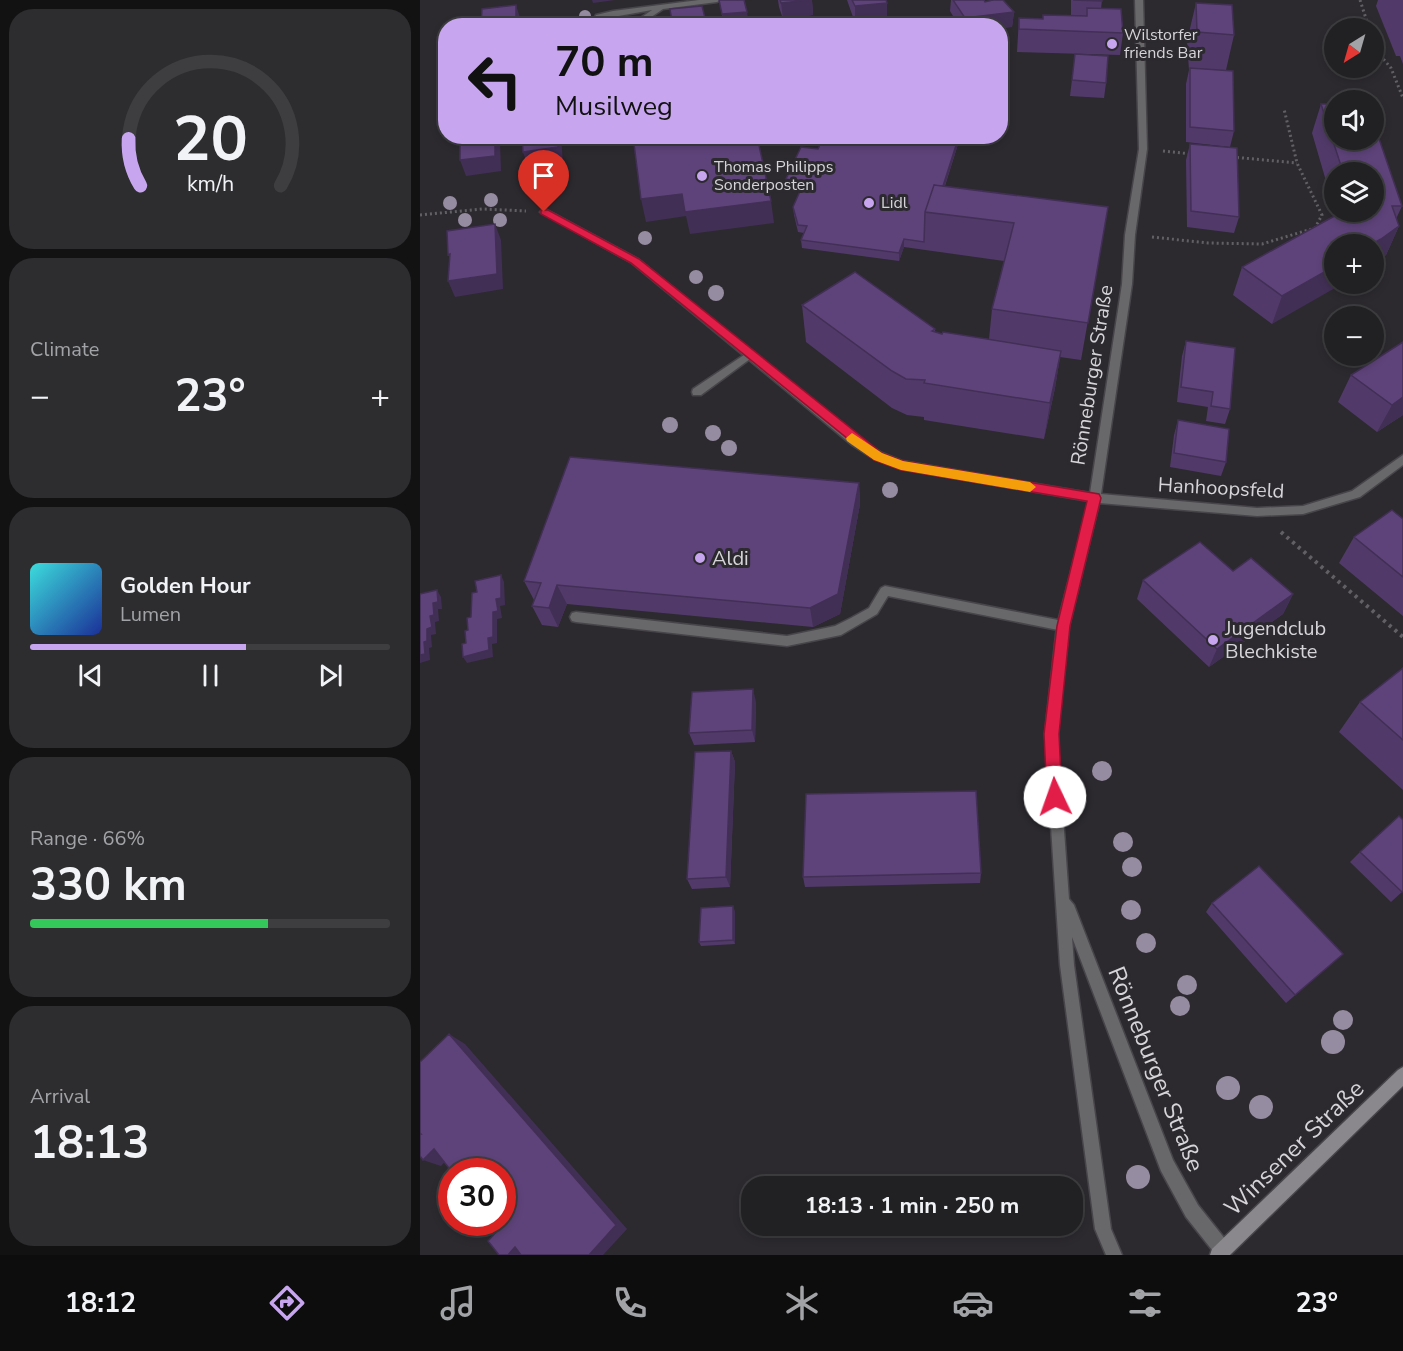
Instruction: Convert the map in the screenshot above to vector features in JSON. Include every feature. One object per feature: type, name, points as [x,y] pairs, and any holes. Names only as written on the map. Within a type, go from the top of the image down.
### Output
[{"type":"main road","name":"Winsener Straße","points":[[1221,1253],[1403,1075]]},
{"type":"street","points":[[598,18],[613,13],[717,0]]},
{"type":"street","name":"Rönneburger Straße","points":[[1114,1255],[1102,1218],[1067,964],[1051,734],[1063,626],[1095,498],[1127,284],[1130,235],[1143,149],[1139,0]]},
{"type":"street","points":[[644,18],[662,6]]},
{"type":"street","name":"Hanhoopsfeld","points":[[544,212],[635,261],[878,456],[901,465],[1095,498],[1257,512],[1303,510],[1356,494],[1403,459]]},
{"type":"street","points":[[697,392],[750,354]]},
{"type":"street","points":[[576,617],[787,641],[837,631],[855,622],[873,610],[885,591],[1063,626]]},
{"type":"street","name":"Rönneburger Straße","points":[[1063,896],[1167,1164],[1192,1211],[1221,1253]]},
{"type":"path","points":[[1360,0],[1366,18]]},
{"type":"path","points":[[1384,60],[1391,68],[1403,98]]},
{"type":"path","points":[[1130,235],[1208,243],[1262,244],[1315,228],[1322,215],[1297,163],[1284,109]]},
{"type":"path","points":[[1143,149],[1202,154]]},
{"type":"path","points":[[1226,157],[1297,163]]},
{"type":"path","points":[[420,215],[482,209],[544,212]]},
{"type":"path","points":[[1257,512],[1403,638]]},
{"type":"building","points":[[719,0],[744,0],[747,12],[722,14]]},
{"type":"building","points":[[780,0],[810,0],[781,3]]},
{"type":"building","points":[[852,0],[886,0],[887,3],[855,6]]},
{"type":"building","points":[[953,0],[984,0],[985,2],[1003,0],[1014,12],[965,18]]},
{"type":"building","points":[[1196,3],[1232,5],[1234,35],[1197,32]]},
{"type":"building","points":[[516,5],[516,18],[481,18],[482,9]]},
{"type":"building","points":[[702,6],[705,18],[672,18],[670,9]]},
{"type":"building","points":[[1087,8],[1121,9],[1123,33],[1019,29],[1019,18],[1043,19],[1043,15],[1087,16]]},
{"type":"building","points":[[869,15],[871,18],[845,18]]},
{"type":"building","points":[[1075,54],[1108,56],[1106,83],[1072,80]]},
{"type":"building","points":[[1190,68],[1233,71],[1234,131],[1190,127]]},
{"type":"building","points":[[460,144],[495,144],[495,156],[460,160]]},
{"type":"building","points":[[522,144],[558,144],[558,147],[523,152]]},
{"type":"building","name":"Thomas Philipps Sonderposten","points":[[634,144],[759,144],[771,201],[685,212],[682,194],[641,199]]},
{"type":"building","name":"Lidl","points":[[820,144],[956,144],[943,186],[934,185],[925,212],[924,242],[904,239],[899,253],[801,240],[807,226],[798,225],[793,207],[804,182],[786,179],[801,147],[818,149]]},
{"type":"building","points":[[1190,144],[1237,148],[1239,217],[1191,211]]},
{"type":"building","points":[[1336,150],[1383,150],[1402,206],[1392,206],[1399,226],[1384,237],[1384,234],[1324,234],[1324,272],[1282,296],[1242,267],[1324,222],[1384,222],[1384,162],[1340,162]]},
{"type":"building","points":[[934,185],[1108,207],[1088,323],[992,309],[1014,223],[925,212]]},
{"type":"building","points":[[495,224],[497,274],[448,281],[450,254],[448,255],[447,231]]},
{"type":"building","points":[[855,272],[935,329],[932,331],[1061,351],[1050,403],[924,383],[925,380],[906,379],[802,305]]},
{"type":"building","points":[[1186,341],[1235,348],[1230,409],[1211,406],[1213,392],[1181,387]]},
{"type":"building","points":[[1403,342],[1403,397],[1392,405],[1351,375],[1365,366],[1384,366],[1384,354]]},
{"type":"building","points":[[1178,420],[1229,429],[1226,462],[1174,453]]},
{"type":"building","name":"Aldi","points":[[570,457],[859,483],[838,594],[810,608],[557,585],[549,608],[532,606],[541,583],[524,581]]},
{"type":"building","points":[[1392,510],[1403,519],[1403,577],[1354,537]]},
{"type":"building","name":"Jugendclub Blechkiste","points":[[1200,542],[1233,571],[1251,558],[1293,594],[1217,649],[1143,580]]},
{"type":"building","points":[[501,575],[501,598],[496,599],[498,611],[493,612],[493,637],[488,638],[489,650],[463,657],[462,644],[466,643],[465,631],[468,630],[467,618],[471,617],[472,593],[477,592],[475,581]]},
{"type":"building","points":[[437,590],[438,602],[433,603],[434,615],[430,616],[432,627],[427,629],[427,641],[424,642],[425,654],[420,655],[420,594]]},
{"type":"building","points":[[1403,668],[1403,740],[1360,702]]},
{"type":"building","points":[[753,689],[752,730],[689,733],[692,692]]},
{"type":"building","points":[[731,751],[726,877],[687,879],[695,752]]},
{"type":"building","points":[[976,791],[981,873],[803,877],[806,794]]},
{"type":"building","points":[[1399,816],[1403,820],[1402,892],[1360,852]]},
{"type":"building","points":[[1259,866],[1343,954],[1295,995],[1212,903]]},
{"type":"building","points":[[733,906],[733,940],[699,942],[701,908]]},
{"type":"building","points":[[449,1034],[616,1225],[589,1255],[521,1255],[515,1247],[508,1255],[499,1255],[488,1241],[493,1236],[516,1236],[516,1158],[441,1158],[434,1149],[423,1160],[420,1156],[420,1062]]},
{"type":"slow traffic","points":[[852,438],[878,456],[901,465],[1030,487]]},
{"type":"place","name":"Wilstorfer friends Bar","points":[[1112,44]]},
{"type":"place","name":"Thomas Philipps Sonderposten","points":[[702,176]]},
{"type":"place","name":"Lidl","points":[[869,203]]},
{"type":"place","name":"Aldi","points":[[700,558]]},
{"type":"place","name":"Jugendclub Blechkiste","points":[[1213,640]]},
{"type":"route","points":[[544,212],[635,261],[856,442],[878,456],[901,465],[1095,498],[1063,626],[1051,734],[1055,797]]}]
